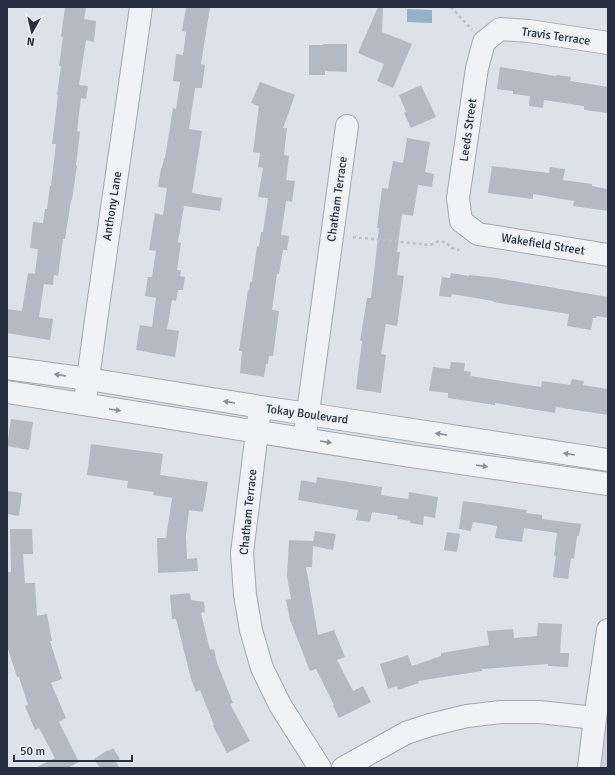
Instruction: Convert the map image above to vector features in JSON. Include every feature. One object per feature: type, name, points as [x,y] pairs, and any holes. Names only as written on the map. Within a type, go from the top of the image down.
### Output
[{"type":"street","name":"Anthony Lane","points":[[85,405],[106,246],[141,7]]},
{"type":"street","name":"Leeds Street","points":[[478,234],[461,221],[458,198],[477,68],[484,42],[500,29],[504,30]]},
{"type":"street","name":"Travis Terrace","points":[[504,30],[529,31],[608,43]]},
{"type":"street","name":"Chatham Terrace","points":[[304,438],[347,126]]},
{"type":"street","name":"Wakefield Street","points":[[478,234],[608,254]]},
{"type":"street","name":"Tokay Boulevard","points":[[7,368],[88,379],[261,408],[608,460]]},
{"type":"street","name":"Tokay Boulevard","points":[[7,392],[410,456],[608,484]]},
{"type":"street","name":"Chatham Terrace","points":[[261,408],[242,553],[245,595],[251,630],[262,668],[280,705],[320,768]]},
{"type":"street","points":[[589,768],[608,630]]},
{"type":"street","points":[[343,768],[406,733],[430,725],[468,716],[501,712],[539,712],[595,718]]},
{"type":"path","points":[[451,7],[475,33]]},
{"type":"path","points":[[353,237],[430,245],[439,241],[445,242],[452,248],[459,250]]},
{"type":"shaded area","points":[[608,692],[608,768],[599,768]]},
{"type":"water","points":[[407,9],[432,10],[432,23],[407,22]]},
{"type":"building","points":[[65,7],[86,7],[84,19],[96,21],[94,42],[86,40],[79,85],[88,86],[86,99],[81,98],[77,131],[80,132],[77,166],[65,239],[63,239],[58,276],[54,275],[53,285],[44,284],[39,317],[53,319],[50,340],[7,333],[7,309],[22,311],[28,273],[35,274],[38,249],[30,248],[33,222],[43,223],[51,186],[56,144],[52,144],[61,66],[59,66]]},
{"type":"building","points":[[186,7],[210,7],[201,64],[205,65],[202,88],[195,88],[189,129],[202,131],[192,193],[222,198],[220,211],[184,206],[178,242],[181,243],[177,270],[181,270],[180,276],[185,277],[183,290],[178,290],[176,301],[172,300],[167,329],[179,331],[175,357],[136,350],[140,325],[152,327],[156,298],[145,296],[148,277],[152,277],[156,251],[149,250],[155,213],[163,215],[167,188],[158,187],[161,168],[165,158],[173,108],[176,109],[180,82],[173,81],[176,54],[183,55],[186,32],[182,31]]},
{"type":"building","points":[[378,7],[383,7],[382,32],[412,44],[393,88],[377,81],[384,64],[358,53]]},
{"type":"building","points":[[347,44],[347,72],[325,71],[325,75],[309,75],[309,45]]},
{"type":"building","points":[[500,67],[571,77],[570,81],[608,87],[608,113],[584,110],[584,106],[544,100],[543,108],[529,106],[530,96],[513,94],[513,91],[497,89]]},
{"type":"building","points":[[260,82],[295,95],[283,128],[287,128],[284,155],[289,156],[286,180],[295,181],[292,202],[286,201],[281,235],[289,236],[287,250],[283,250],[279,274],[277,274],[272,310],[279,311],[273,356],[269,356],[264,377],[240,373],[242,351],[239,351],[248,290],[249,291],[250,282],[252,282],[257,246],[259,247],[261,232],[263,232],[268,198],[258,197],[263,168],[258,167],[260,153],[253,152],[259,106],[251,103]]},
{"type":"building","points":[[421,85],[436,117],[411,128],[404,113],[406,112],[399,95]]},
{"type":"building","points":[[407,138],[430,142],[425,172],[434,174],[432,187],[418,185],[413,216],[402,214],[397,252],[400,252],[397,275],[404,276],[397,326],[386,324],[381,354],[386,355],[381,393],[356,389],[362,341],[360,341],[367,298],[371,298],[382,188],[388,189],[393,161],[403,163]]},
{"type":"building","points":[[492,166],[549,173],[550,167],[565,169],[563,180],[592,184],[592,186],[608,189],[608,211],[573,206],[574,201],[533,194],[533,199],[488,193]]},
{"type":"building","points":[[451,273],[497,278],[608,297],[608,318],[597,316],[596,318],[593,318],[591,330],[567,326],[569,314],[452,294],[451,297],[439,296],[442,277],[450,278]]},
{"type":"building","points":[[451,362],[465,363],[464,371],[471,372],[470,376],[541,387],[542,381],[570,385],[572,379],[584,381],[583,385],[608,389],[608,415],[556,407],[555,413],[495,403],[495,405],[448,398],[448,393],[429,391],[433,367],[450,369]]},
{"type":"building","points":[[11,419],[33,422],[29,450],[7,446]]},
{"type":"building","points":[[91,444],[163,454],[160,475],[208,482],[203,512],[189,510],[186,535],[187,559],[197,558],[198,571],[158,573],[157,538],[166,538],[172,498],[153,495],[154,492],[127,488],[128,481],[87,475]]},
{"type":"building","points":[[317,477],[382,487],[381,495],[408,499],[409,492],[438,497],[435,518],[424,516],[423,525],[397,519],[398,516],[372,512],[370,522],[356,520],[358,510],[298,500],[301,480],[316,483]]},
{"type":"building","points":[[7,491],[22,493],[19,516],[7,514]]},
{"type":"building","points":[[463,501],[527,510],[526,513],[542,515],[542,519],[581,524],[579,536],[577,536],[574,559],[571,558],[568,579],[553,577],[557,533],[524,528],[522,542],[495,538],[497,526],[473,522],[471,531],[459,529]]},
{"type":"building","points":[[10,529],[32,529],[33,554],[23,554],[25,583],[35,583],[37,616],[47,614],[52,641],[50,641],[62,679],[51,683],[66,718],[59,722],[79,762],[68,768],[35,768],[55,758],[39,728],[35,730],[25,706],[28,705],[7,646],[7,572],[11,572]]},
{"type":"building","points":[[315,531],[336,534],[333,550],[313,546],[312,567],[306,567],[318,635],[334,630],[345,657],[337,660],[353,691],[363,686],[371,702],[339,718],[316,669],[310,671],[290,620],[286,600],[291,599],[287,576],[289,540],[313,542]]},
{"type":"building","points":[[447,532],[460,534],[457,552],[444,550]]},
{"type":"building","points":[[190,593],[191,600],[204,602],[205,612],[201,613],[210,650],[214,649],[217,663],[233,703],[230,704],[250,741],[227,753],[213,726],[214,725],[200,690],[196,692],[191,679],[176,619],[172,619],[170,595]]},
{"type":"building","points":[[538,623],[562,624],[560,653],[569,653],[568,667],[548,666],[548,664],[482,669],[482,671],[418,681],[419,683],[398,690],[397,686],[388,689],[380,664],[408,655],[412,666],[441,656],[441,653],[489,645],[487,631],[513,629],[514,638],[537,636]]},
{"type":"building","points":[[113,748],[120,759],[116,762],[120,768],[100,768],[94,759]]}]
